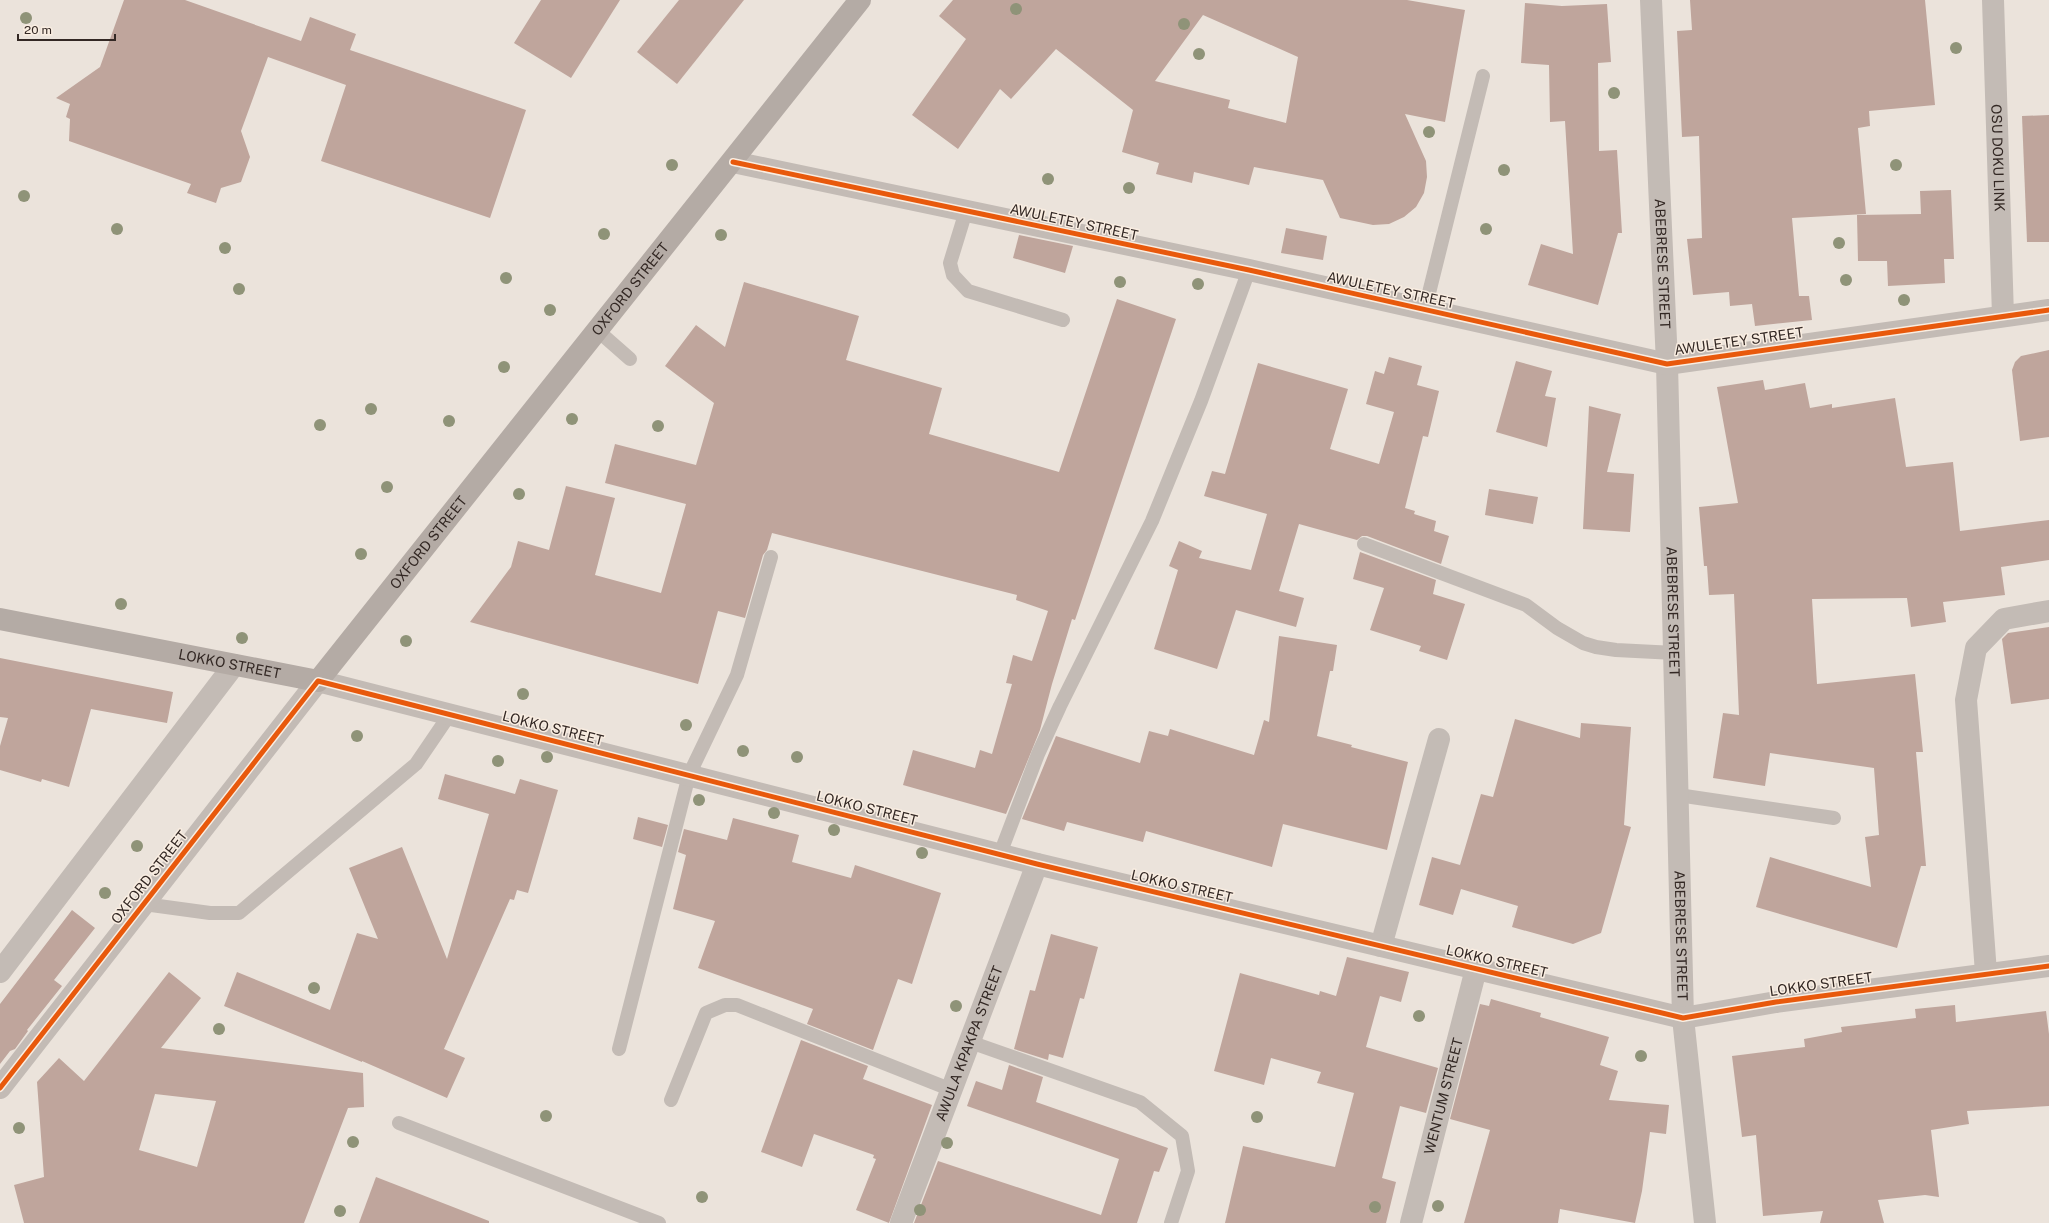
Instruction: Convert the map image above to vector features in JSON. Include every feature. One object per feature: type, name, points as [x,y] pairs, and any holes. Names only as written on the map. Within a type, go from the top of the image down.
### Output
[{"type":"main road","name":"OXFORD STREET","points":[[318,681],[860,0]]},
{"type":"main road","name":"LOKKO STREET","points":[[0,618],[318,681]]},
{"type":"street","name":"ABEBRESE STREET","points":[[1651,0],[1668,364],[1683,1018],[1705,1223]]},
{"type":"street","name":"OSU DOKU LINK","points":[[1993,0],[2003,316]]},
{"type":"street","name":"AWULETEY STREET","points":[[732,162],[1249,270],[1668,364],[2049,310]]},
{"type":"street","points":[[1986,973],[1966,700],[1976,648],[2004,619],[2049,611]]},
{"type":"street","points":[[0,972],[234,665]]},
{"type":"street","name":"LOKKO STREET","points":[[318,681],[1037,864],[1683,1018],[1776,1002],[1986,973],[2049,966]]},
{"type":"street","name":"OXFORD STREET","points":[[0,1087],[318,681]]},
{"type":"street","points":[[1381,946],[1439,739]]},
{"type":"street","name":"AWULA KPAKPA STREET","points":[[901,1223],[1037,864]]},
{"type":"street","name":"WENTUM STREET","points":[[1411,1223],[1476,969]]},
{"type":"lane","points":[[1425,309],[1483,76]]},
{"type":"lane","points":[[966,211],[950,263],[953,275],[968,291],[1064,320]]},
{"type":"lane","points":[[1000,854],[1038,754],[1152,521],[1201,401],[1249,270]]},
{"type":"lane","points":[[597,330],[630,358]]},
{"type":"lane","points":[[1364,544],[1526,605],[1557,628],[1583,643],[1596,648],[1675,653]]},
{"type":"lane","points":[[619,1049],[689,775],[737,675],[771,557]]},
{"type":"lane","points":[[144,904],[210,913],[239,913],[416,764],[450,714]]},
{"type":"lane","points":[[1678,795],[1834,818]]},
{"type":"lane","points":[[672,1100],[706,1013],[725,1005],[737,1005],[952,1090]]},
{"type":"lane","points":[[970,1042],[1140,1102],[1182,1136],[1188,1171],[1171,1223]]},
{"type":"lane","points":[[398,1123],[659,1223]]},
{"type":"building","points":[[124,0],[185,0],[301,41],[310,17],[356,34],[350,50],[526,110],[490,218],[321,161],[346,85],[268,57],[241,131],[250,157],[241,182],[221,188],[216,203],[187,193],[191,184],[69,141],[70,119],[66,117],[70,104],[56,98],[100,67]]},
{"type":"building","points":[[541,0],[620,0],[571,78],[514,43]]},
{"type":"building","points":[[679,0],[744,0],[677,84],[637,52]]},
{"type":"building","points":[[953,0],[1407,0],[1465,10],[1445,122],[1405,114],[1426,161],[1427,177],[1424,193],[1416,207],[1404,217],[1389,224],[1373,225],[1340,218],[1323,180],[1254,167],[1249,185],[1194,172],[1192,183],[1156,174],[1159,163],[1122,152],[1133,110],[1056,49],[1011,99],[1000,89],[958,149],[912,115],[966,39],[939,16]],"holes":[[[1203,15],[1298,57],[1286,123],[1228,108],[1230,100],[1155,81]]]},
{"type":"building","points":[[1690,0],[1925,0],[1935,105],[1869,111],[1870,126],[1858,128],[1866,214],[1792,218],[1799,296],[1809,296],[1812,320],[1755,326],[1752,304],[1730,306],[1729,292],[1693,295],[1687,239],[1702,238],[1699,136],[1682,137],[1677,31],[1692,30]]},
{"type":"building","points":[[1525,3],[1562,6],[1607,4],[1611,62],[1598,63],[1599,151],[1617,150],[1622,233],[1618,233],[1598,305],[1528,285],[1541,244],[1573,254],[1565,121],[1550,122],[1549,65],[1521,63]]},
{"type":"building","points":[[2049,115],[2049,242],[2027,242],[2022,116]]},
{"type":"building","points":[[1951,190],[1954,259],[1944,259],[1945,283],[1888,286],[1887,261],[1858,261],[1857,215],[1921,214],[1920,191]]},
{"type":"building","points":[[1286,228],[1327,236],[1323,260],[1281,253]]},
{"type":"building","points":[[1019,235],[1073,246],[1065,273],[1013,258]]},
{"type":"building","points":[[744,282],[859,316],[846,360],[942,388],[929,434],[1059,472],[1117,299],[1176,319],[1075,620],[1072,619],[1052,684],[1040,730],[1006,814],[903,785],[913,750],[975,768],[980,750],[992,754],[1012,684],[1006,683],[1013,655],[1032,661],[1048,611],[1016,600],[1017,595],[772,533],[767,550],[763,555],[745,618],[718,611],[698,684],[470,622],[511,567],[518,541],[549,550],[566,486],[615,498],[595,575],[661,593],[686,504],[605,483],[615,444],[696,465],[714,403],[665,366],[696,325],[725,347]]},
{"type":"building","points":[[2049,350],[2049,437],[2020,441],[2012,370],[2015,362],[2021,356]]},
{"type":"building","points":[[1389,357],[1422,366],[1417,385],[1439,391],[1428,437],[1423,436],[1405,508],[1415,511],[1414,514],[1436,521],[1434,531],[1449,536],[1441,564],[1367,536],[1362,536],[1357,540],[1299,524],[1279,591],[1304,598],[1296,627],[1236,610],[1217,669],[1154,649],[1178,570],[1169,566],[1179,541],[1202,551],[1199,558],[1251,570],[1267,514],[1204,496],[1212,471],[1225,474],[1258,363],[1348,389],[1330,449],[1379,464],[1394,412],[1366,404],[1375,371],[1384,374]]},
{"type":"building","points":[[1516,361],[1552,371],[1545,396],[1556,398],[1547,447],[1496,432]]},
{"type":"building","points":[[1763,380],[1765,390],[1805,383],[1810,408],[1832,404],[1832,408],[1895,398],[1906,467],[1953,462],[1960,531],[2049,520],[2049,560],[2001,567],[2005,595],[1943,602],[1946,622],[1911,627],[1907,598],[1812,599],[1817,684],[1915,674],[1923,752],[1916,752],[1926,866],[1921,866],[1897,948],[1756,907],[1770,857],[1871,887],[1865,837],[1879,835],[1874,768],[1770,753],[1765,786],[1713,778],[1723,713],[1739,715],[1734,594],[1709,595],[1707,566],[1704,566],[1699,507],[1738,503],[1717,387]]},
{"type":"building","points":[[1589,406],[1621,414],[1607,472],[1634,474],[1630,532],[1583,529]]},
{"type":"building","points":[[1489,489],[1538,497],[1533,524],[1485,515]]},
{"type":"building","points":[[1360,552],[1436,580],[1433,594],[1465,604],[1447,660],[1419,651],[1421,646],[1370,630],[1384,588],[1353,579]]},
{"type":"building","points":[[2049,627],[2049,699],[2011,704],[2002,639],[2008,633]]},
{"type":"building","points":[[1279,636],[1337,645],[1333,671],[1330,671],[1317,736],[1352,745],[1351,747],[1408,762],[1387,850],[1283,824],[1272,867],[1146,831],[1143,842],[1067,822],[1064,831],[1022,819],[1056,736],[1140,763],[1149,731],[1168,736],[1170,729],[1254,755],[1264,720],[1269,722]]},
{"type":"building","points":[[0,658],[173,692],[167,723],[91,709],[69,787],[42,779],[41,782],[0,770],[0,746],[8,718],[0,717]]},
{"type":"building","points":[[1515,719],[1580,738],[1581,723],[1631,727],[1624,825],[1631,827],[1601,933],[1573,944],[1512,927],[1518,906],[1461,889],[1453,915],[1419,905],[1432,857],[1460,865],[1481,794],[1493,797]]},
{"type":"building","points":[[445,774],[515,794],[520,779],[558,790],[528,893],[517,890],[514,900],[510,899],[444,1049],[465,1058],[447,1098],[362,1061],[224,1006],[237,972],[330,1010],[357,933],[378,939],[349,868],[402,847],[447,959],[489,814],[438,799]]},
{"type":"building","points":[[638,817],[668,825],[662,847],[633,839]]},
{"type":"building","points":[[733,818],[799,835],[792,862],[851,878],[855,865],[941,893],[912,984],[898,979],[873,1050],[807,1024],[813,1009],[698,968],[715,921],[673,909],[686,855],[678,852],[684,829],[727,840]]},
{"type":"building","points":[[72,910],[95,928],[54,980],[62,986],[27,1030],[28,1031],[15,1049],[10,1051],[0,1064],[0,1004]]},
{"type":"building","points":[[1051,934],[1098,947],[1084,999],[1080,998],[1063,1058],[1049,1054],[1048,1060],[1014,1049],[1030,990],[1035,991]]},
{"type":"building","points":[[1347,957],[1409,972],[1401,1002],[1380,996],[1366,1047],[1438,1068],[1426,1113],[1400,1106],[1382,1178],[1396,1182],[1386,1223],[1225,1223],[1243,1146],[1335,1167],[1354,1093],[1317,1083],[1321,1072],[1271,1058],[1264,1085],[1214,1071],[1240,973],[1319,995],[1320,991],[1336,996]]},
{"type":"building","points":[[169,972],[201,998],[161,1048],[363,1073],[364,1107],[348,1108],[304,1223],[24,1223],[14,1185],[44,1177],[37,1082],[59,1058],[84,1081]],"holes":[[[155,1094],[216,1101],[197,1167],[139,1150]]]},
{"type":"building","points":[[1491,999],[1541,1013],[1540,1017],[1609,1037],[1600,1065],[1618,1071],[1609,1100],[1669,1105],[1666,1134],[1650,1132],[1642,1191],[1635,1223],[1560,1209],[1558,1223],[1464,1223],[1490,1130],[1450,1119],[1480,1004],[1489,1006]]},
{"type":"building","points":[[1955,1005],[1956,1022],[2046,1011],[2049,1034],[2049,1106],[1967,1111],[1969,1124],[1931,1130],[1939,1197],[1925,1195],[1878,1200],[1884,1223],[1820,1223],[1823,1211],[1763,1216],[1756,1135],[1742,1137],[1732,1056],[1805,1047],[1804,1039],[1842,1032],[1841,1027],[1916,1018],[1915,1009]]},
{"type":"building","points":[[801,1040],[868,1066],[863,1079],[932,1105],[889,1223],[856,1210],[876,1159],[873,1158],[874,1155],[814,1134],[802,1167],[761,1152]]},
{"type":"building","points":[[1009,1065],[1043,1077],[1036,1102],[1168,1148],[1159,1172],[1154,1171],[1137,1223],[914,1223],[938,1161],[1101,1215],[1119,1159],[967,1106],[976,1081],[1002,1090]]},
{"type":"building","points":[[376,1177],[489,1221],[489,1223],[359,1223]]},
{"type":"cycle path","points":[[733,162],[1249,270],[1667,364],[2049,310]]},
{"type":"cycle path","points":[[0,1088],[318,681],[1037,864],[1683,1018],[1776,1002],[2049,966]]}]
